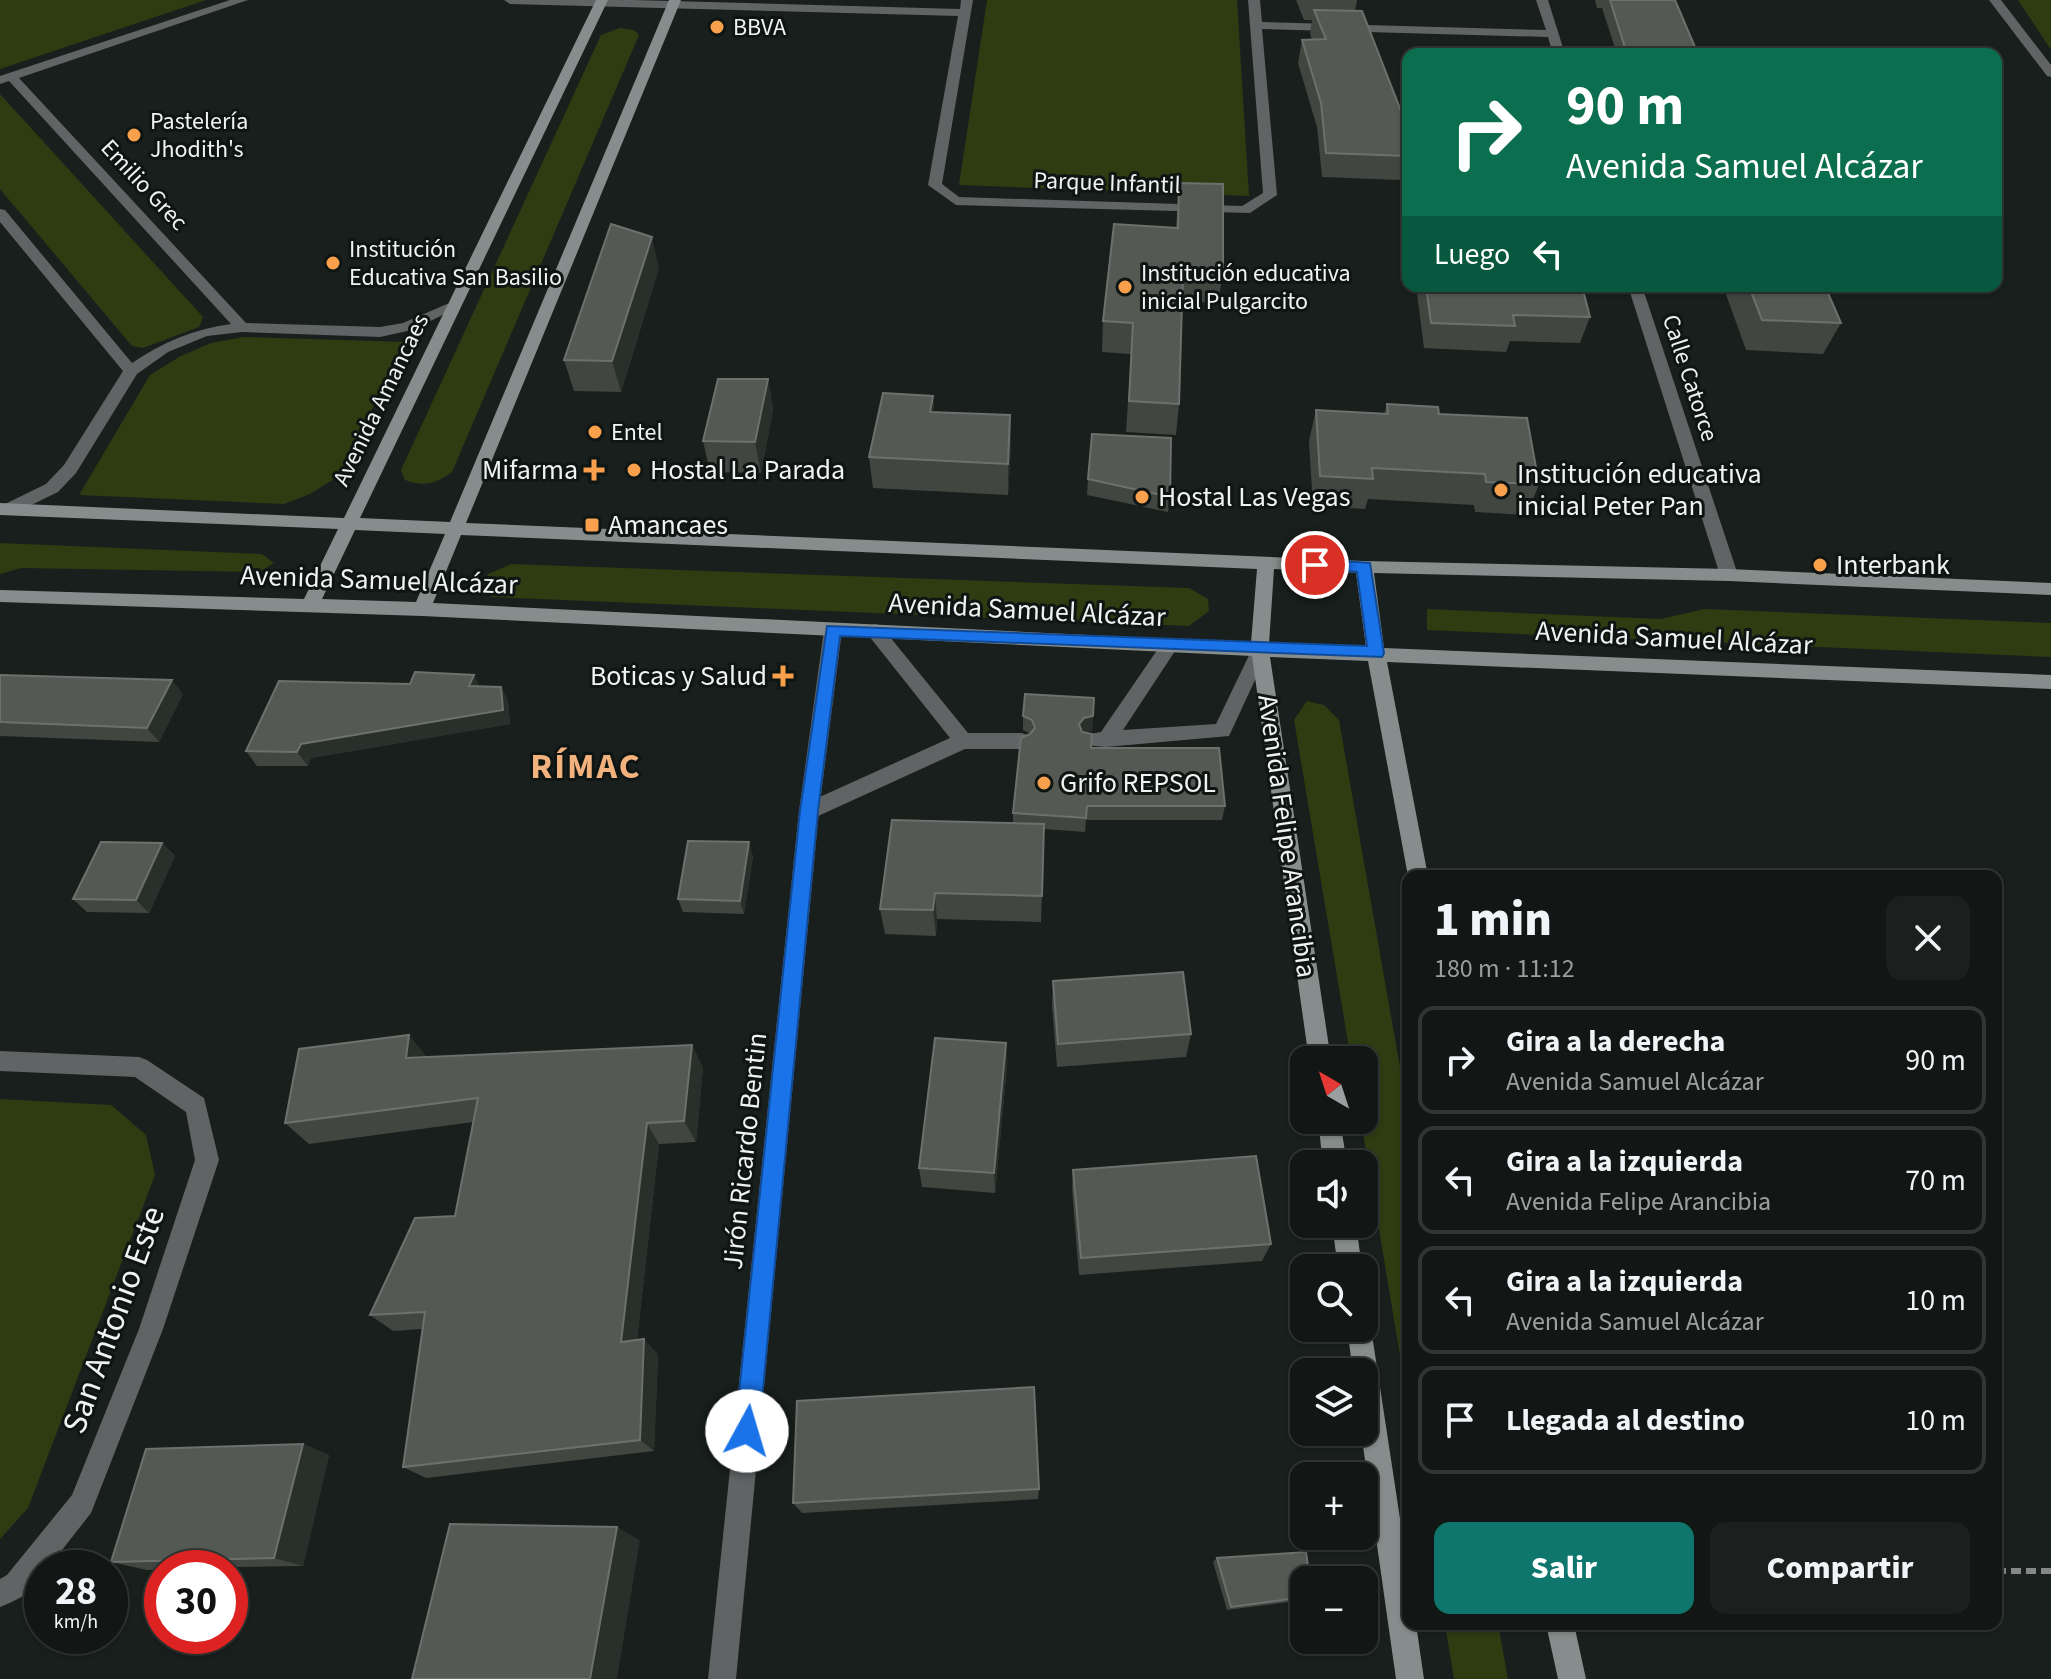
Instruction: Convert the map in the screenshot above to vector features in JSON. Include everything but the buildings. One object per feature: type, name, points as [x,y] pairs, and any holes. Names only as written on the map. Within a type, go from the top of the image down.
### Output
[{"type":"main road","name":"Avenida Amancaes","points":[[310,605],[601,1]]},
{"type":"main road","points":[[422,609],[674,2]]},
{"type":"main road","name":"Avenida Samuel Alcázar","points":[[5,509],[1364,567],[1729,575],[2051,589]]},
{"type":"main road","name":"Avenida Felipe Arancibia","points":[[1266,563],[1260,650],[1318,1046]]},
{"type":"main road","points":[[1364,567],[1376,653],[1417,870]]},
{"type":"main road","name":"Avenida Samuel Alcázar","points":[[0,596],[422,609],[1260,650],[2051,682]]},
{"type":"main road","points":[[1361,1342],[1402,1624]]},
{"type":"main road","points":[[1403,1630],[1410,1679]]},
{"type":"main road","points":[[1561,1630],[1572,1679]]},
{"type":"street","points":[[6,78],[242,0]]},
{"type":"street","points":[[510,0],[966,6]]},
{"type":"street","name":"Parque Infantil","points":[[966,6],[935,185],[956,201],[1245,210],[1270,195],[1254,0]]},
{"type":"street","points":[[1542,0],[1557,48]]},
{"type":"street","points":[[1995,0],[2051,73]]},
{"type":"street","points":[[1255,25],[1552,34]]},
{"type":"street","name":"Emilio Grec","points":[[6,78],[242,327]]},
{"type":"street","points":[[0,213],[131,371]]},
{"type":"street","name":"Calle Catorce","points":[[1637,292],[1729,575]]},
{"type":"street","points":[[5,509],[52,488],[70,469],[131,371],[163,349],[204,332],[242,327],[380,332],[407,327],[452,307]]},
{"type":"street","name":"Jirón Ricardo Bentin","points":[[722,1679],[809,811],[833,630]]},
{"type":"street","points":[[875,631],[963,741]]},
{"type":"street","points":[[1170,645],[1098,740],[1222,731],[1260,650]]},
{"type":"street","points":[[809,811],[963,741],[1022,741]]},
{"type":"street","name":"San Antonio Este","points":[[0,1061],[139,1067],[196,1106],[207,1160],[151,1329],[82,1504],[17,1585],[0,1593]]},
{"type":"path","points":[[2002,1571],[2051,1571]]},
{"type":"green space","points":[[0,0],[206,0],[0,69]]},
{"type":"green space","points":[[987,0],[1237,0],[1249,196],[959,185]]},
{"type":"green space","points":[[2018,0],[2051,0],[2051,50]]},
{"type":"green space","points":[[620,28],[634,30],[639,35],[452,472],[430,483],[405,480],[401,470],[601,35]]},
{"type":"green space","points":[[0,94],[203,317],[199,327],[143,348],[132,346],[0,189]]},
{"type":"green space","points":[[244,337],[405,342],[339,476],[310,494],[284,504],[79,495],[150,375],[179,357],[211,343]]},
{"type":"green space","points":[[0,543],[262,554],[274,563],[259,572],[21,568],[0,574]]},
{"type":"green space","points":[[511,564],[1189,588],[1208,599],[1209,611],[1189,626],[492,597],[483,592],[482,586],[488,574]]},
{"type":"green space","points":[[1427,609],[1661,619],[1704,609],[2051,623],[2051,657],[1427,630]]},
{"type":"green space","points":[[1307,701],[1324,705],[1339,720],[1402,1079],[1402,1368],[1378,1223],[1378,1150],[1366,1150],[1363,1134],[1378,1134],[1378,1046],[1349,1046],[1294,720]]},
{"type":"green space","points":[[0,1099],[111,1105],[146,1135],[155,1175],[28,1508],[0,1539]]},
{"type":"green space","points":[[1446,1630],[1499,1630],[1508,1679],[1454,1679]]},
{"type":"place","name":"BBVA","points":[[717,27]]},
{"type":"place","name":"Pastelería Jhodith's","points":[[134,135]]},
{"type":"place","name":"Institución Educativa San Basilio","points":[[333,263]]},
{"type":"place","name":"Institución educativa inicial Pulgarcito","points":[[1125,287]]},
{"type":"place","name":"Entel","points":[[595,432]]},
{"type":"place","name":"Mifarma","points":[[594,470]]},
{"type":"place","name":"Hostal La Parada","points":[[634,470]]},
{"type":"place","name":"Institución educativa inicial Peter Pan","points":[[1501,490]]},
{"type":"place","name":"Hostal Las Vegas","points":[[1142,497]]},
{"type":"place","name":"Amancaes","points":[[592,525]]},
{"type":"place","name":"Interbank","points":[[1820,565]]},
{"type":"place","name":"Boticas y Salud","points":[[783,676]]},
{"type":"place","name":"Grifo REPSOL","points":[[1044,783]]},
{"type":"district","name":"RÍMAC","points":[[586,766]]},
{"type":"route","points":[[747,1431],[809,811],[833,630],[1376,653],[1364,567],[1315,565]]}]
